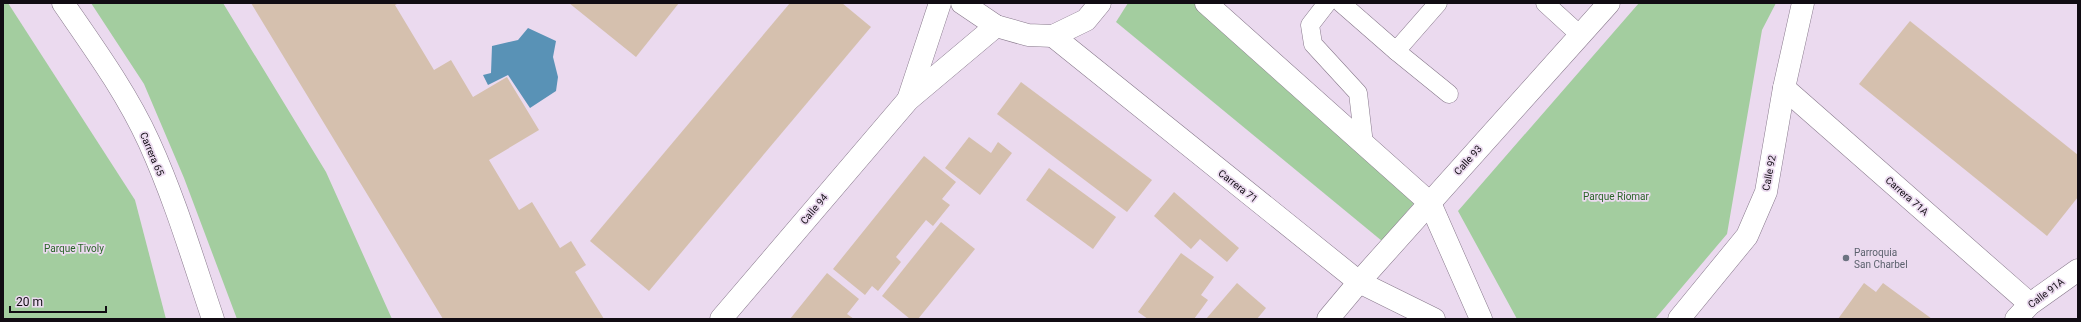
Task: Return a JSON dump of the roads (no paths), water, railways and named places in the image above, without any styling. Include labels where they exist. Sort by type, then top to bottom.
[{"type":"street","name":"Carrera 65","points":[[63,3],[110,70],[149,142],[179,220],[213,319]]},
{"type":"street","name":"Calle 94","points":[[908,100],[940,3]]},
{"type":"street","points":[[962,3],[996,26],[1028,35],[1053,36],[1086,20],[1100,3]]},
{"type":"street","points":[[1206,3],[1430,203],[1481,319]]},
{"type":"street","name":"Calle 93","points":[[1328,319],[1359,282],[1609,3]]},
{"type":"street","name":"Calle 92","points":[[1679,319],[1747,236],[1766,192],[1784,88],[1803,3]]},
{"type":"street","name":"Calle 94","points":[[721,319],[908,100],[996,26]]},
{"type":"street","name":"Carrera 71","points":[[1053,36],[1359,282],[1434,319]]},
{"type":"street","name":"Carrera 71A","points":[[1784,88],[2023,311]]},
{"type":"street","name":"Calle 91A","points":[[2023,311],[2078,270]]},
{"type":"lane","points":[[1326,3],[1310,25],[1313,44],[1358,94],[1364,144]]},
{"type":"lane","points":[[1341,3],[1396,51],[1449,94]]},
{"type":"lane","points":[[1396,51],[1438,3]]},
{"type":"lane","points":[[1545,3],[1580,35]]},
{"type":"water","points":[[528,28],[556,41],[553,57],[558,77],[556,91],[530,108],[508,75],[488,85],[483,75],[491,73],[492,46],[518,40]]},
{"type":"place","name":"Parroquia San Charbel","points":[[1846,258]]},
{"type":"park label","name":"Parque Riomar","points":[[1616,196]]},
{"type":"park label","name":"Parque Tivoly","points":[[74,248]]}]
